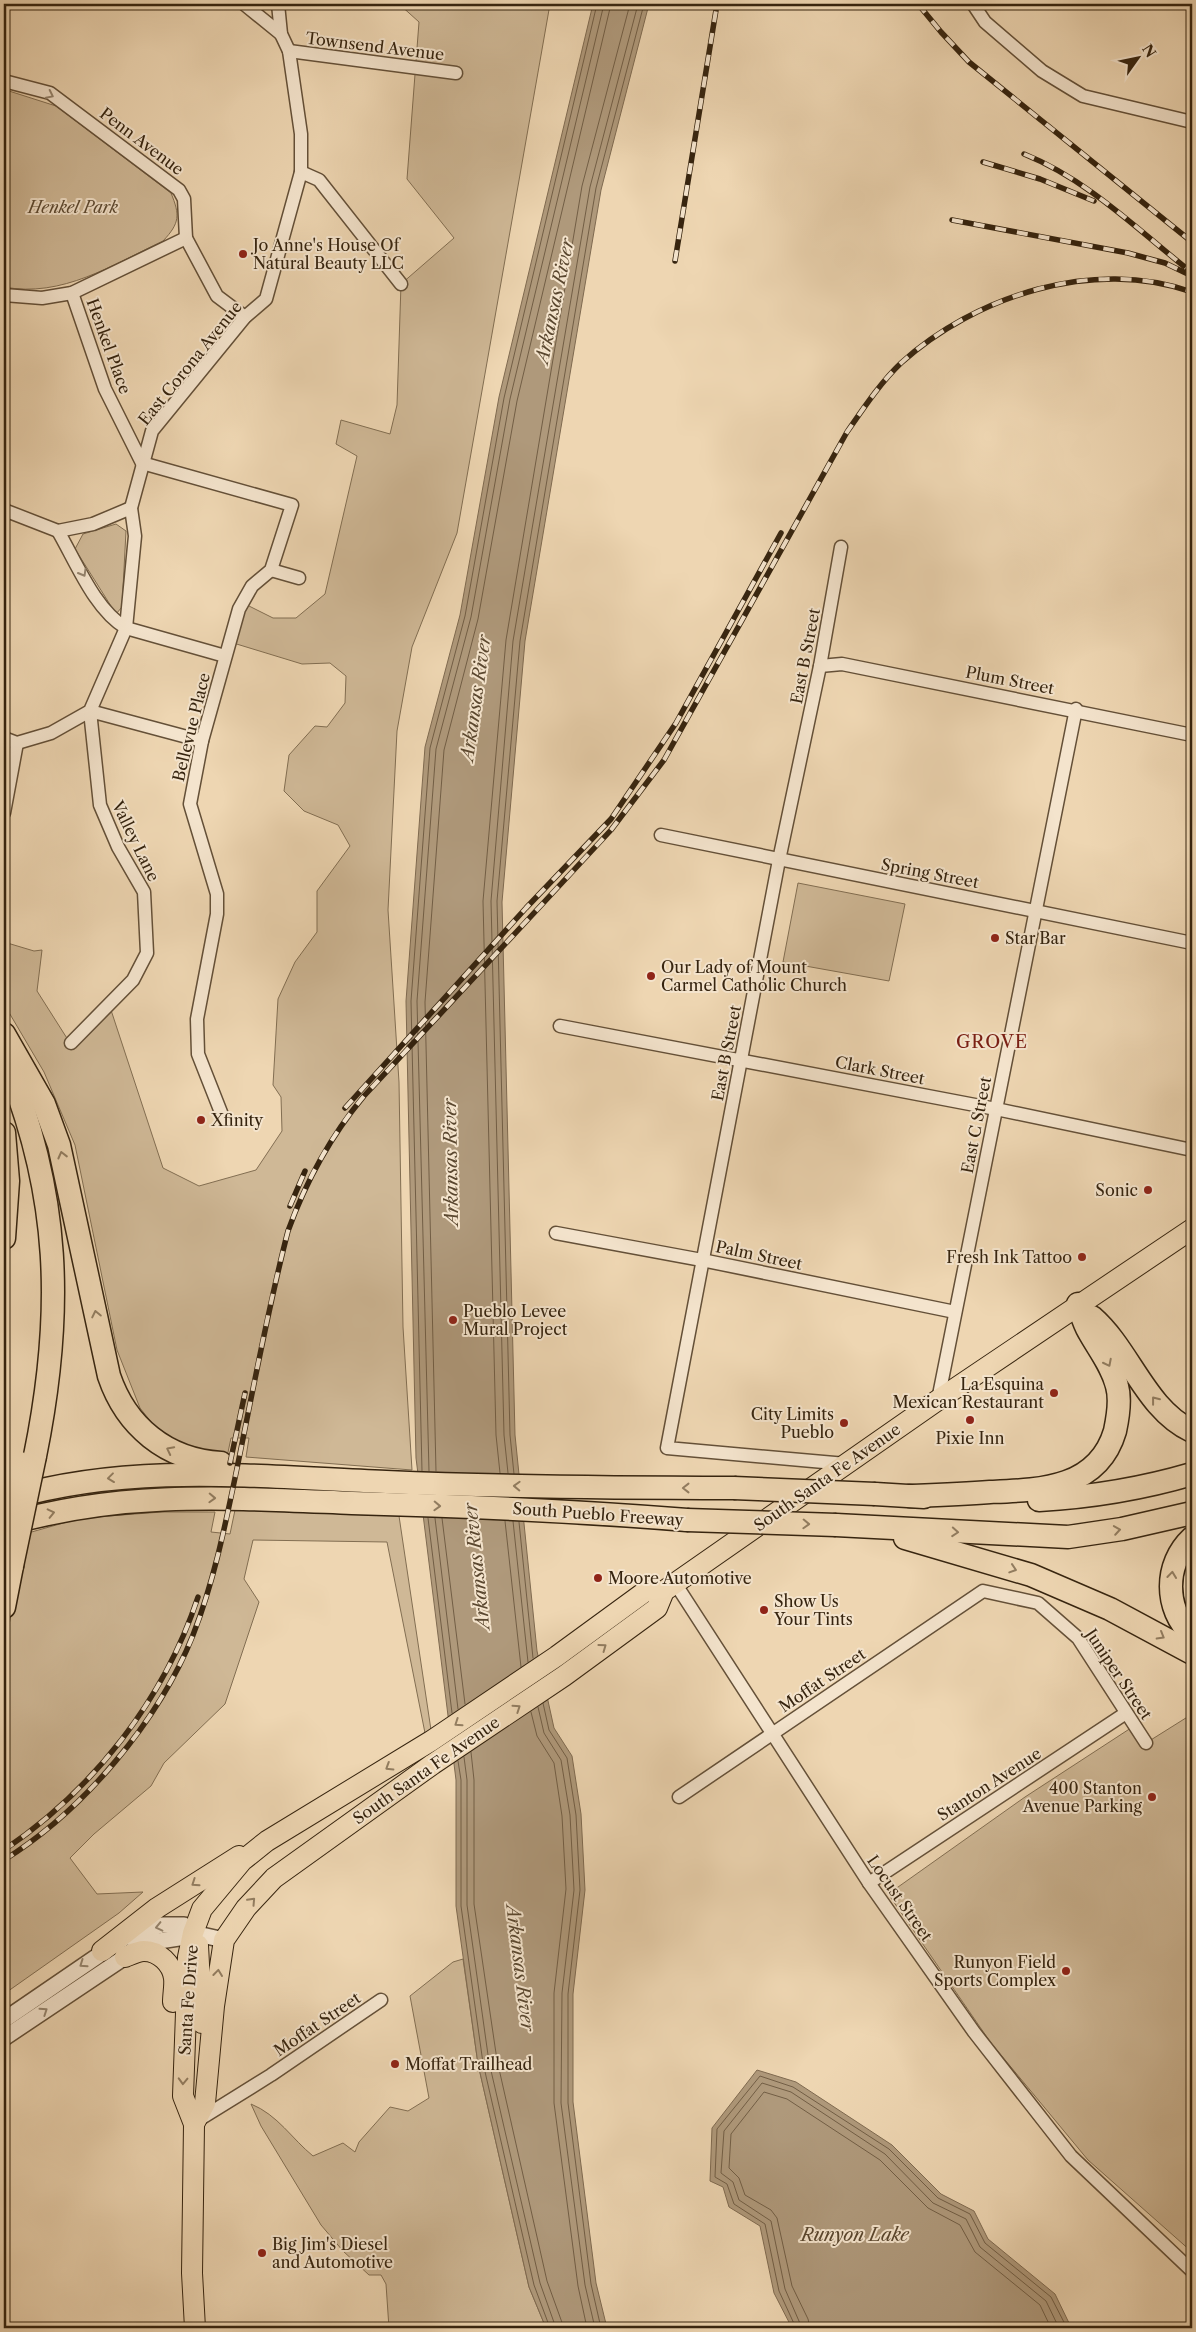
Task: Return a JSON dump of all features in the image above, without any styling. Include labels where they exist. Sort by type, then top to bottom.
[{"type":"highway","points":[[4,1034],[44,1104],[59,1145],[109,1376],[126,1412],[150,1437],[180,1455],[208,1462],[318,1469],[336,1480]]},
{"type":"highway","points":[[4,1057],[21,1102],[39,1163],[50,1225],[54,1306],[52,1355],[26,1459],[4,1527]]},
{"type":"highway","points":[[4,1094],[26,1169],[39,1259],[39,1320],[35,1371],[26,1459],[12,1566],[4,1608]]},
{"type":"highway","points":[[4,1133],[8,1181],[4,1238]]},
{"type":"highway","points":[[1078,1304],[1096,1320],[1117,1345],[1162,1409],[1180,1425],[1192,1432]]},
{"type":"highway","points":[[910,1496],[1036,1491],[1060,1485],[1082,1476],[1101,1458],[1112,1439],[1118,1416],[1118,1387],[1108,1362],[1088,1330],[1078,1304]]},
{"type":"highway","name":"South Pueblo Freeway","points":[[4,1500],[81,1482],[144,1475],[206,1474],[336,1480],[388,1493],[687,1520],[866,1526],[1068,1537],[1122,1529],[1192,1513]]},
{"type":"highway","name":"South Pueblo Freeway","points":[[4,1527],[81,1507],[143,1499],[566,1488],[734,1488],[1020,1501],[1092,1497],[1156,1484],[1192,1474]]},
{"type":"highway","points":[[866,1526],[1031,1575],[1110,1609],[1192,1653]]},
{"type":"highway","points":[[1192,1538],[1176,1557],[1171,1571],[1171,1589],[1173,1604],[1192,1635]]},
{"type":"main road","name":"South Santa Fe Avenue","points":[[224,1940],[246,1908],[274,1878],[433,1764],[564,1676],[657,1608],[668,1588],[1078,1304],[1192,1229]]},
{"type":"main road","name":"South Santa Fe Avenue","points":[[242,1861],[267,1840],[431,1741],[557,1656],[646,1591],[668,1588]]},
{"type":"main road","points":[[102,1951],[164,1904],[213,1871],[267,1840]]},
{"type":"main road","name":"Santa Fe Drive","points":[[194,2328],[192,2273],[194,2124],[183,2096],[188,1957],[193,1933],[202,1909],[242,1861]]},
{"type":"main road","points":[[193,1933],[200,1949],[203,2040],[208,2075]]},
{"type":"main road","name":"Santa Fe Drive","points":[[194,2124],[205,2103],[224,1940]]},
{"type":"main road","points":[[125,1957],[143,1951],[154,1953],[165,1960],[170,1965],[174,1978],[174,2008],[185,2015]]},
{"type":"street","points":[[244,4],[280,34]]},
{"type":"street","name":"East Corona Avenue","points":[[90,711],[126,628],[135,536],[131,508],[152,431],[245,317],[266,298],[301,172],[301,134],[289,51],[280,34],[278,4]]},
{"type":"street","points":[[973,4],[985,22],[1042,71],[1083,96],[1192,122]]},
{"type":"street","name":"Townsend Avenue","points":[[289,51],[456,73]]},
{"type":"street","name":"Penn Avenue","points":[[4,81],[50,93],[179,190],[184,199],[186,238],[217,296],[245,317]]},
{"type":"street","points":[[301,172],[319,180],[401,284]]},
{"type":"street","points":[[4,294],[42,298],[72,293],[186,238]]},
{"type":"street","name":"Henkel Place","points":[[72,293],[106,389],[142,463]]},
{"type":"street","points":[[142,463],[292,505],[271,570],[299,578]]},
{"type":"street","points":[[4,510],[58,531],[93,524],[131,508]]},
{"type":"street","points":[[58,531],[102,607],[112,619],[126,628],[225,656]]},
{"type":"street","name":"East B Street","points":[[841,547],[820,666],[779,860],[667,1448],[846,1464]]},
{"type":"street","name":"Bellevue Place","points":[[224,1120],[198,1054],[198,1019],[217,914],[217,894],[190,804],[202,741],[239,609],[252,586],[271,570]]},
{"type":"street","name":"Plum Street","points":[[820,666],[842,664],[1076,709],[1192,734]]},
{"type":"street","name":"East C Street","points":[[938,1400],[1076,709]]},
{"type":"street","points":[[4,738],[17,743],[51,733],[90,711],[202,741]]},
{"type":"street","name":"Valley Lane","points":[[71,1043],[133,980],[147,953],[144,892],[118,847],[100,805],[90,711]]},
{"type":"street","points":[[4,813],[17,743]]},
{"type":"street","name":"Spring Street","points":[[661,835],[1192,943]]},
{"type":"street","name":"Clark Street","points":[[560,1026],[742,1059],[1192,1150]]},
{"type":"street","name":"Palm Street","points":[[556,1234],[702,1260],[955,1312]]},
{"type":"street","name":"Locust Street","points":[[668,1588],[772,1734],[869,1883],[974,2032],[1071,2156],[1192,2271]]},
{"type":"street","name":"Moffat Street","points":[[679,1797],[983,1591]]},
{"type":"street","name":"Juniper Street","points":[[983,1591],[1038,1603],[1078,1638],[1146,1743]]},
{"type":"street","name":"Stanton Avenue","points":[[869,1883],[1126,1713]]},
{"type":"street","points":[[4,2020],[102,1951],[124,1938],[162,1925],[184,1926],[193,1933],[224,1940]]},
{"type":"street","points":[[4,2038],[125,1957],[140,1944],[159,1939],[185,1937],[193,1933]]},
{"type":"street","name":"Moffat Street","points":[[194,2124],[272,2075],[381,2000]]},
{"type":"green space","points":[[399,4],[550,4],[457,533],[412,647],[397,731],[388,910],[399,1082],[403,1327],[412,1470],[246,1457],[249,1438],[231,1438],[227,1457],[164,1438],[140,1408],[117,1350],[75,1145],[44,1072],[4,1004],[4,942],[34,951],[42,950],[37,991],[70,1043],[109,1004],[163,1168],[199,1186],[256,1170],[282,1131],[281,1097],[273,1085],[278,999],[295,962],[317,932],[317,891],[350,846],[338,825],[304,811],[284,791],[289,755],[315,726],[327,727],[345,703],[346,676],[330,663],[302,664],[230,642],[243,603],[273,618],[296,618],[325,594],[357,456],[336,444],[341,420],[390,434],[397,405],[401,284],[454,238],[407,179],[419,22]]},
{"type":"green space","name":"Henkel Park","points":[[9,91],[56,106],[171,193],[176,207],[177,218],[169,235],[163,241],[106,269],[66,284],[46,288],[4,287],[4,95]]},
{"type":"green space","points":[[116,524],[126,531],[122,607],[116,614],[75,549],[83,534]]},
{"type":"green space","points":[[798,883],[905,904],[889,981],[783,962]]},
{"type":"green space","points":[[235,1510],[399,1516],[431,1730],[425,1733],[387,1542],[253,1540],[244,1579],[259,1602],[225,1704],[164,1763],[151,1786],[94,1834],[70,1858],[97,1894],[143,1892],[119,1913],[4,1994],[4,1649],[28,1533],[81,1518],[162,1512],[215,1512],[211,1532],[230,1534]]},
{"type":"green space","name":"Runyon Field Sports Complex","points":[[1189,1716],[1192,1722],[1192,2252],[1088,2160],[991,2043],[891,1898],[891,1892],[1025,1797],[1134,1726],[1146,1743]]},
{"type":"green space","points":[[463,1959],[478,2064],[529,2287],[546,2328],[389,2328],[386,2284],[381,2275],[369,2275],[343,2251],[321,2225],[261,2126],[251,2104],[269,2114],[313,2156],[343,2143],[355,2152],[359,2142],[390,2107],[408,2111],[429,2098],[410,1996],[453,1962]]},
{"type":"water","name":"Arkansas River","points":[[593,4],[649,4],[601,190],[525,641],[502,902],[515,1435],[537,1651],[554,1728],[572,1756],[581,1814],[585,1890],[573,1994],[573,2102],[596,2283],[607,2328],[546,2328],[529,2287],[478,2064],[456,1906],[456,1780],[416,1458],[406,1001],[425,747],[460,615],[499,397]]},
{"type":"water","name":"Runyon Lake","points":[[757,2070],[796,2082],[892,2145],[941,2194],[974,2211],[988,2239],[1055,2294],[1069,2323],[1075,2328],[792,2328],[774,2293],[760,2226],[729,2207],[723,2187],[710,2181],[712,2128]]},
{"type":"railway","points":[[675,261],[717,4]]},
{"type":"railway","points":[[918,4],[969,62],[1192,242]]},
{"type":"railway","points":[[1024,154],[1047,164],[1089,190],[1186,268]]},
{"type":"railway","points":[[983,162],[1040,179],[1094,201]]},
{"type":"railway","points":[[952,220],[1128,253],[1165,263],[1192,276]]},
{"type":"railway","points":[[4,1860],[33,1840],[62,1816],[90,1790],[115,1761],[139,1731],[160,1700],[193,1635],[217,1557],[231,1498],[266,1323],[288,1231],[320,1160],[340,1127],[364,1096],[611,830],[664,760],[847,432],[872,396],[901,363],[931,339],[964,319],[1000,302],[1038,289],[1076,281],[1116,279],[1154,282],[1192,292]]},
{"type":"railway","points":[[345,1108],[526,908],[611,819],[676,723],[781,533]]},
{"type":"railway","points":[[290,1206],[305,1171]]},
{"type":"railway","points":[[230,1463],[245,1393]]},
{"type":"railway","points":[[4,1850],[67,1800],[96,1771],[122,1740],[166,1672],[184,1635],[198,1597]]},
{"type":"place","name":"Jo Anne's House Of Natural Beauty LLC","points":[[243,254]]},
{"type":"place","name":"Star Bar","points":[[995,938]]},
{"type":"place","name":"Our Lady of Mount Carmel Catholic Church","points":[[651,976]]},
{"type":"place","name":"Xfinity","points":[[201,1120]]},
{"type":"place","name":"Sonic","points":[[1148,1190]]},
{"type":"place","name":"Fresh Ink Tattoo","points":[[1082,1257]]},
{"type":"place","name":"Pueblo Levee Mural Project","points":[[453,1320]]},
{"type":"place","name":"La Esquina Mexican Restaurant","points":[[1054,1393]]},
{"type":"place","name":"Pixie Inn","points":[[970,1420]]},
{"type":"place","name":"City Limits Pueblo","points":[[844,1423]]},
{"type":"place","name":"Moore Automotive","points":[[598,1578]]},
{"type":"place","name":"Show Us Your Tints","points":[[764,1610]]},
{"type":"place","name":"400 Stanton Avenue Parking","points":[[1152,1797]]},
{"type":"place","name":"Runyon Field Sports Complex","points":[[1066,1971]]},
{"type":"place","name":"Moffat Trailhead","points":[[395,2064]]},
{"type":"place","name":"Big Jim's Diesel and Automotive","points":[[262,2253]]},
{"type":"district","name":"GROVE","points":[[992,1042]]}]
